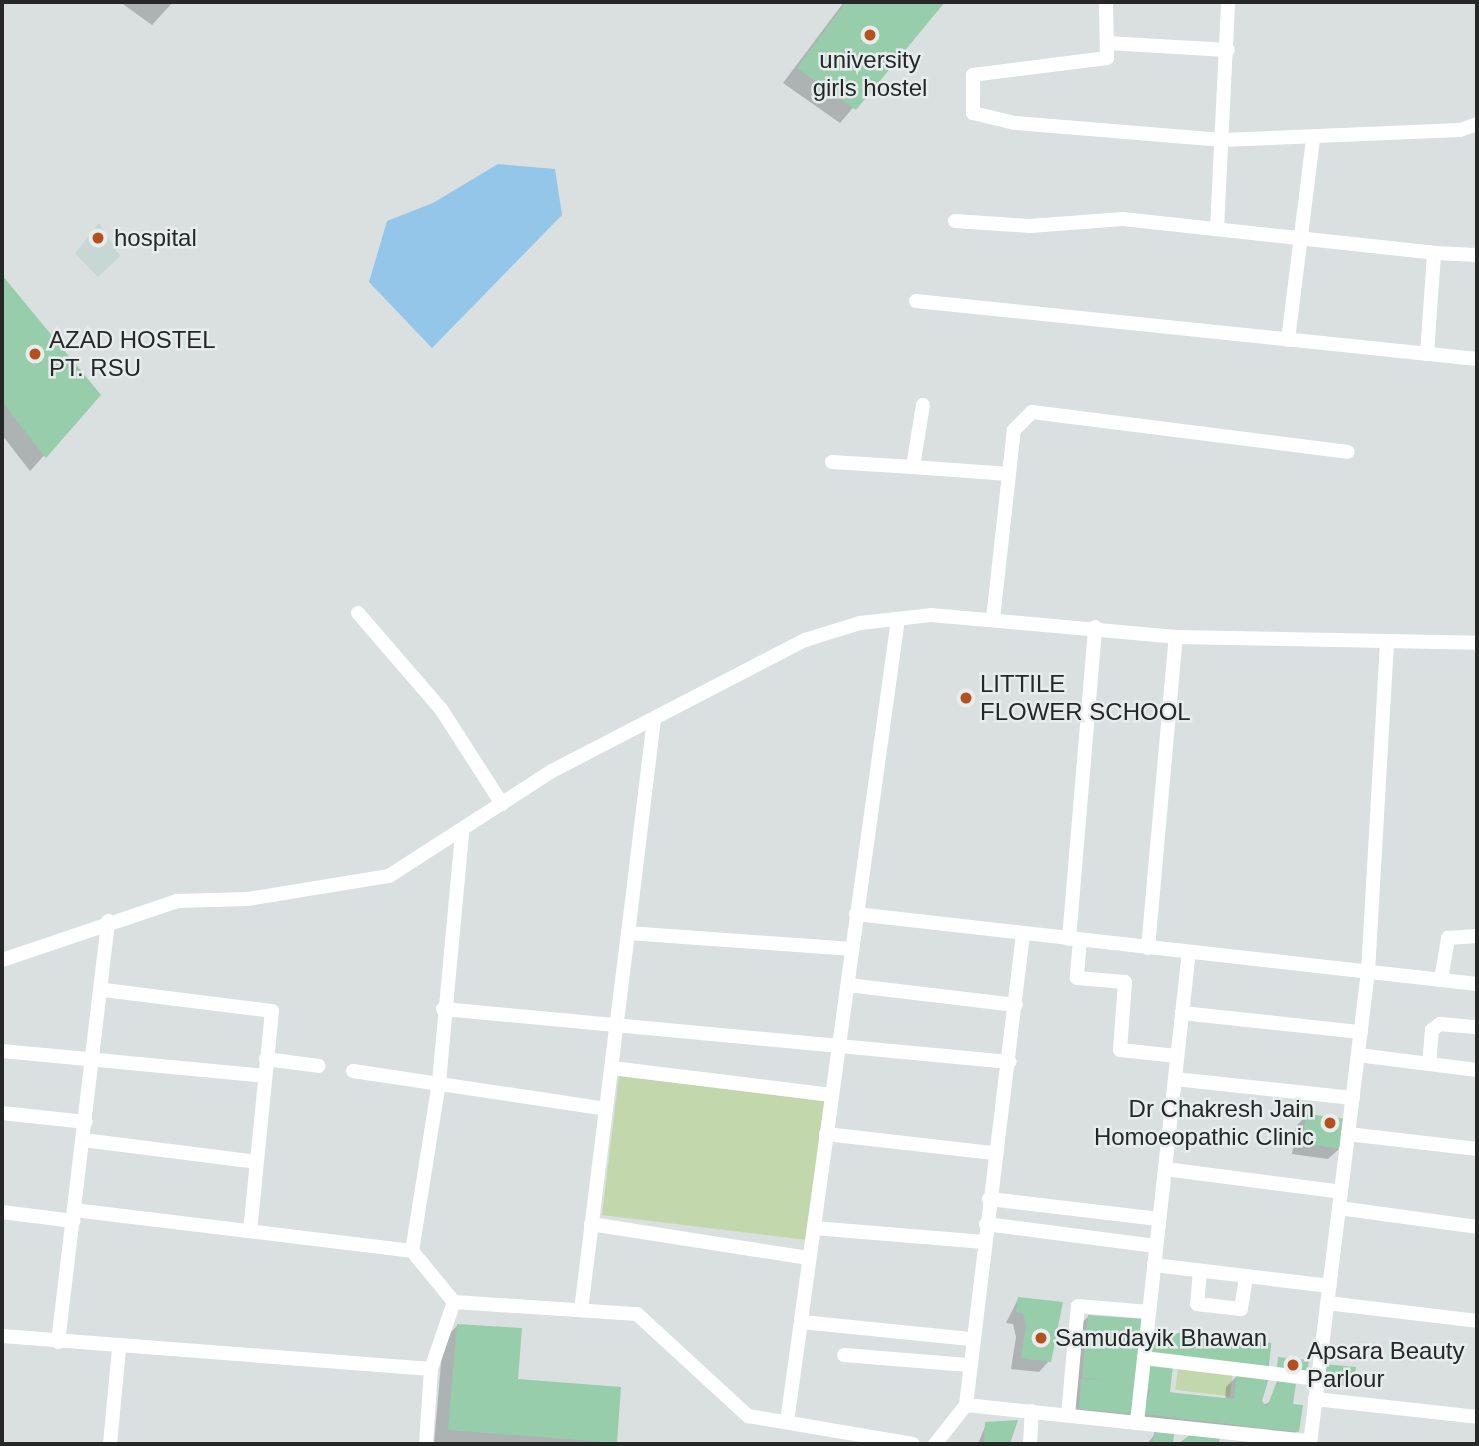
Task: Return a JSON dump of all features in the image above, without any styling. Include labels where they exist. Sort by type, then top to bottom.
[{"type":"street","points":[[1106,2],[1107,58],[973,75],[973,113],[1015,123],[1222,139],[1313,138],[1477,124]]},
{"type":"street","points":[[1217,229],[1228,50],[1228,2]]},
{"type":"street","points":[[1107,43],[1228,50]]},
{"type":"street","points":[[1288,340],[1313,138]]},
{"type":"street","points":[[955,221],[1030,226],[1123,219],[1302,236],[1434,253],[1477,255]]},
{"type":"street","points":[[1427,354],[1434,253]]},
{"type":"street","points":[[916,301],[1477,359]]},
{"type":"street","points":[[913,467],[923,405]]},
{"type":"street","points":[[993,619],[1014,430],[1032,412],[1347,452]]},
{"type":"street","points":[[832,462],[1009,474]]},
{"type":"street","points":[[358,613],[441,709],[502,804]]},
{"type":"street","points":[[787,1422],[898,619]]},
{"type":"street","points":[[2,960],[108,921],[177,901],[356,885],[389,876],[462,833],[502,804],[654,719],[805,640],[898,619],[993,619],[1175,636],[1477,643]]},
{"type":"street","points":[[1095,627],[1075,939],[1077,978],[1125,982],[1120,1049],[1177,1056]]},
{"type":"street","points":[[1148,948],[1175,636]]},
{"type":"street","points":[[966,1405],[1137,1422],[1222,1438],[1310,1443],[1368,972],[1387,643]]},
{"type":"street","points":[[581,1310],[654,719]]},
{"type":"street","points":[[412,1251],[439,1083],[443,1009],[462,833]]},
{"type":"street","points":[[856,914],[1477,984]]},
{"type":"street","points":[[58,1342],[83,1140],[96,1059],[108,921]]},
{"type":"street","points":[[628,933],[852,949]]},
{"type":"street","points":[[935,1444],[966,1405],[970,1339],[984,1242],[992,1153],[1010,1062],[1023,933]]},
{"type":"street","points":[[1441,980],[1448,938],[1477,936]]},
{"type":"street","points":[[1137,1422],[1189,952]]},
{"type":"street","points":[[848,985],[1016,1005]]},
{"type":"street","points":[[104,990],[272,1011],[250,1231]]},
{"type":"street","points":[[443,1009],[616,1027],[840,1043],[1010,1062]]},
{"type":"street","points":[[1182,1013],[1361,1032]]},
{"type":"street","points":[[1429,1064],[1432,1030],[1440,1024],[1477,1027]]},
{"type":"street","points":[[2,1051],[265,1076]]},
{"type":"street","points":[[1358,1055],[1477,1070]]},
{"type":"street","points":[[266,1059],[319,1066]]},
{"type":"street","points":[[611,1068],[831,1095]]},
{"type":"street","points":[[353,1071],[606,1109]]},
{"type":"street","points":[[1175,1079],[1353,1098]]},
{"type":"street","points":[[2,1113],[86,1122]]},
{"type":"street","points":[[826,1134],[992,1153]]},
{"type":"street","points":[[1348,1134],[1477,1149]]},
{"type":"street","points":[[83,1140],[256,1162]]},
{"type":"street","points":[[1165,1169],[1341,1192]]},
{"type":"street","points":[[989,1199],[1159,1219]]},
{"type":"street","points":[[1339,1208],[1477,1227]]},
{"type":"street","points":[[2,1212],[250,1231],[412,1251],[454,1301],[637,1314],[748,1416],[914,1444]]},
{"type":"street","points":[[591,1224],[808,1258]]},
{"type":"street","points":[[986,1224],[1156,1246]]},
{"type":"street","points":[[814,1227],[984,1242]]},
{"type":"street","points":[[1154,1265],[1330,1286]]},
{"type":"street","points":[[1200,1271],[1197,1304],[1241,1310],[1246,1276]]},
{"type":"street","points":[[426,1444],[431,1369],[454,1301]]},
{"type":"street","points":[[1327,1303],[1477,1321]]},
{"type":"street","points":[[1068,1415],[1078,1306],[1149,1312]]},
{"type":"street","points":[[802,1322],[970,1339]]},
{"type":"street","points":[[2,1336],[119,1349],[431,1369]]},
{"type":"street","points":[[110,1444],[119,1349]]},
{"type":"street","points":[[844,1355],[968,1365]]},
{"type":"street","points":[[1144,1357],[1318,1379]]},
{"type":"street","points":[[1315,1399],[1477,1417]]},
{"type":"street","points":[[1030,1444],[1032,1411]]},
{"type":"shaded area","name":"hospital","points":[[99,223],[120,256],[98,277],[75,253]]},
{"type":"green space","points":[[619,1076],[825,1101],[808,1240],[602,1215]]},
{"type":"green space","points":[[1178,1368],[1233,1375],[1230,1397],[1175,1390]]},
{"type":"water","points":[[498,164],[555,169],[562,215],[432,348],[369,282],[387,221],[433,203]]},
{"type":"building","name":"university girls hostel","points":[[846,2],[945,2],[856,110],[797,68]]},
{"type":"building","name":"AZAD HOSTEL PT. RSU","points":[[2,275],[101,395],[46,458],[2,402]]},
{"type":"building","points":[[1306,1114],[1345,1119],[1341,1149],[1302,1144]]},
{"type":"building","name":"Samudayik Bhawan","points":[[1018,1297],[1063,1302],[1051,1362],[1021,1358],[1026,1325],[1023,1313],[1016,1312]]},
{"type":"building","points":[[1088,1315],[1144,1319],[1134,1414],[1079,1409],[1081,1379],[1106,1380],[1082,1378]]},
{"type":"building","points":[[457,1324],[522,1328],[518,1379],[621,1387],[617,1443],[448,1430]]},
{"type":"building","points":[[1151,1330],[1271,1343],[1269,1367],[1148,1354]]},
{"type":"building","name":"Apsara Beauty Parlour","points":[[1278,1357],[1309,1360],[1307,1373],[1277,1370]]},
{"type":"building","points":[[1146,1363],[1173,1366],[1170,1392],[1177,1393],[1234,1399],[1237,1374],[1269,1378],[1262,1401],[1267,1407],[1277,1381],[1296,1384],[1293,1404],[1303,1405],[1299,1432],[1143,1414],[1150,1389],[1143,1389]]},
{"type":"building","points":[[1323,1364],[1356,1367],[1355,1379],[1322,1376]]},
{"type":"building","points":[[1018,1420],[1010,1444],[984,1442],[985,1422]]},
{"type":"building","points":[[1154,1432],[1174,1434],[1173,1444],[1153,1444]]},
{"type":"building","points":[[1191,1434],[1220,1438],[1219,1444],[1178,1444]]},
{"type":"place","name":"university girls hostel","points":[[870,35]]},
{"type":"place","name":"hospital","points":[[98,238]]},
{"type":"place","name":"AZAD HOSTEL PT. RSU","points":[[35,354]]},
{"type":"place","name":"LITTILE FLOWER SCHOOL","points":[[966,698]]},
{"type":"place","name":"Dr Chakresh Jain Homoeopathic Clinic","points":[[1330,1123]]},
{"type":"place","name":"Samudayik Bhawan","points":[[1041,1338]]},
{"type":"place","name":"Apsara Beauty Parlour","points":[[1293,1365]]}]
